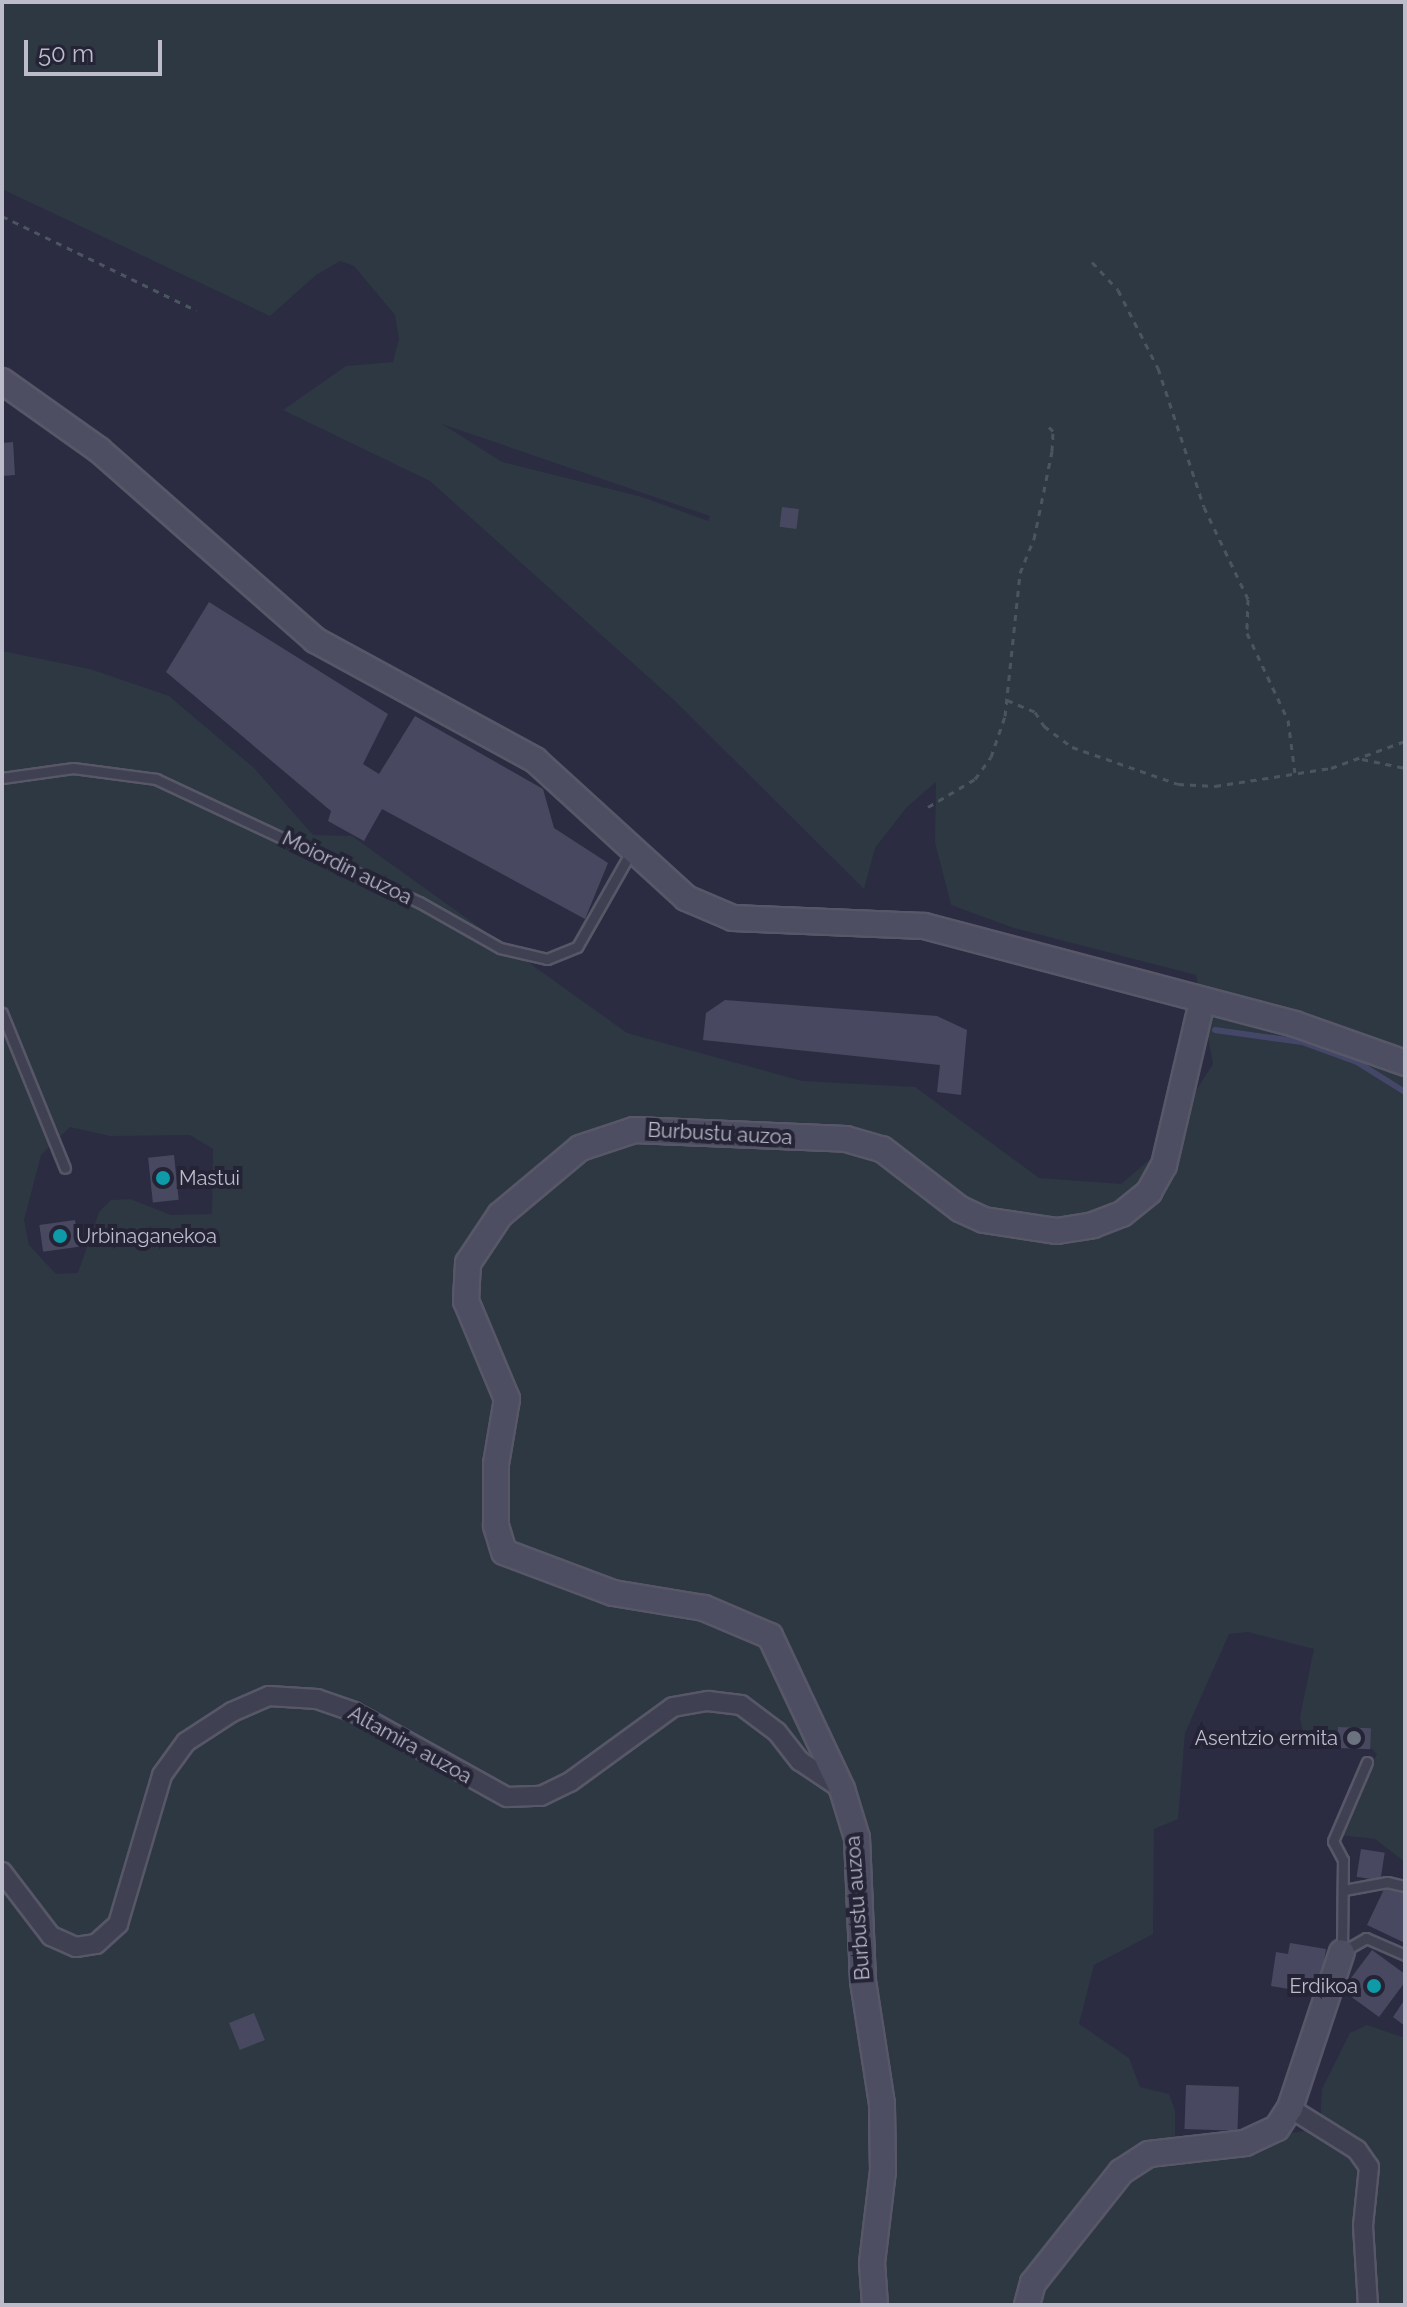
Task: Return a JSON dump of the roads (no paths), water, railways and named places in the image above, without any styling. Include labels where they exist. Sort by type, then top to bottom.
[{"type":"street","points":[[2,381],[99,450],[315,640],[535,760],[686,898],[733,918],[918,925],[1295,1024],[1405,1063]]},
{"type":"street","name":"Burbustu auzoa","points":[[875,2305],[872,2263],[883,2171],[882,2104],[863,1981],[857,1838],[842,1789],[770,1636],[704,1608],[613,1593],[504,1552],[496,1525],[496,1464],[507,1399],[466,1301],[468,1263],[500,1215],[580,1148],[634,1130],[846,1139],[882,1149],[960,1209],[984,1220],[1057,1231],[1093,1225],[1122,1214],[1149,1192],[1164,1165],[1202,1002]]},
{"type":"street","name":"Altamira auzoa","points":[[2,1872],[51,1936],[76,1947],[96,1944],[118,1924],[162,1775],[186,1742],[232,1712],[269,1696],[317,1699],[354,1712],[507,1797],[541,1796],[570,1782],[673,1707],[708,1701],[741,1705],[777,1732],[800,1761],[842,1789]]},
{"type":"street","points":[[1027,2305],[1033,2283],[1121,2172],[1149,2154],[1245,2143],[1277,2128],[1290,2108],[1342,1952]]},
{"type":"street","points":[[1290,2108],[1357,2150],[1369,2167],[1363,2226],[1368,2305]]},
{"type":"lane","name":"Moiordin auzoa","points":[[2,778],[73,768],[156,779],[419,902],[500,948],[547,959],[577,947],[633,849]]},
{"type":"lane","points":[[2,1013],[65,1168]]},
{"type":"lane","points":[[1342,1952],[1343,1860],[1333,1841],[1367,1762]]},
{"type":"lane","points":[[1344,1890],[1387,1882],[1405,1886]]},
{"type":"lane","points":[[1342,1952],[1366,1938],[1405,1955]]},
{"type":"waterway","points":[[1215,1030],[1302,1042],[1357,1062],[1405,1092]]},
{"type":"place","name":"Mastui","points":[[163,1178]]},
{"type":"place","name":"Urbinaganekoa","points":[[60,1236]]},
{"type":"place","name":"Asentzio ermita","points":[[1354,1738]]},
{"type":"place","name":"Erdikoa","points":[[1374,1986]]}]
